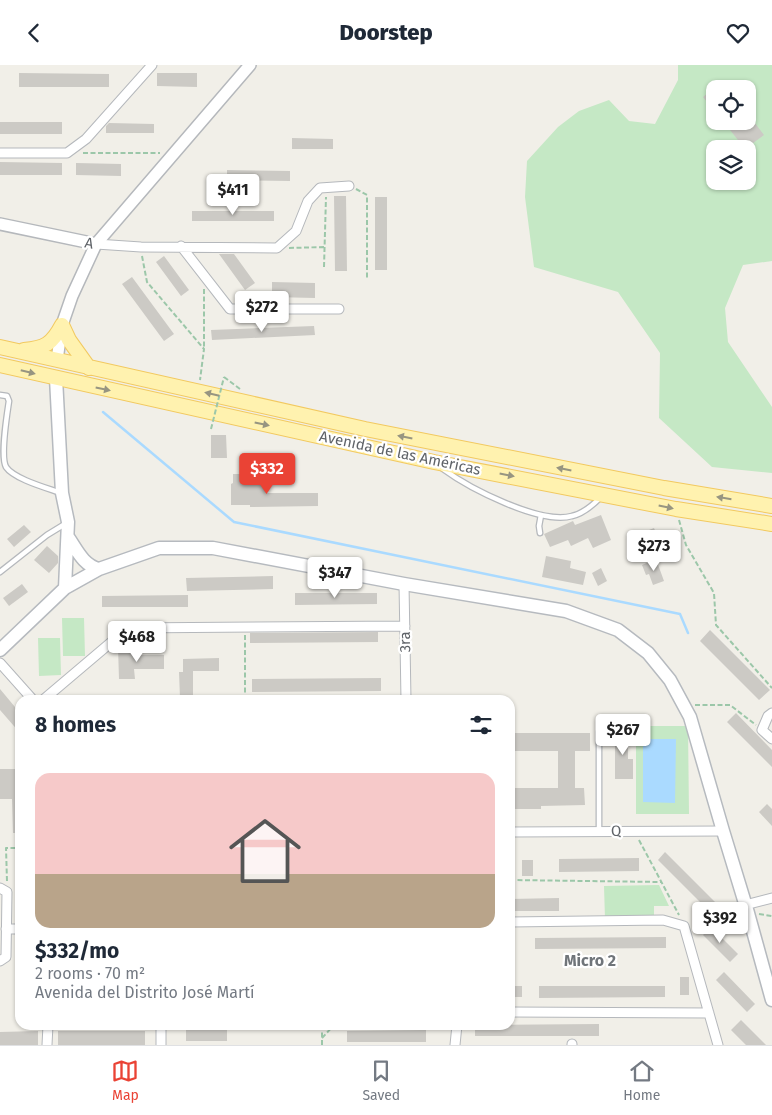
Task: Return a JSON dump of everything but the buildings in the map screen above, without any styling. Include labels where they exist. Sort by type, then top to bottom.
[{"type":"main road","points":[[17,351],[42,348],[57,335],[62,325]]},
{"type":"main road","points":[[62,325],[69,340],[89,368]]},
{"type":"main road","name":"Avenida de las Américas","points":[[0,347],[374,431],[664,489],[772,506]]},
{"type":"main road","points":[[57,360],[56,378],[62,493],[68,522],[65,588]]},
{"type":"main road","name":"Avenida de las Américas","points":[[0,365],[434,462],[676,509],[772,524]]},
{"type":"main road","points":[[68,537],[90,566],[99,569]]},
{"type":"main road","points":[[0,650],[65,588],[99,569],[159,549],[213,548],[404,584],[566,611],[618,630],[648,653],[670,681],[690,717],[772,1000]]},
{"type":"street","points":[[0,153],[67,153],[86,139],[152,65]]},
{"type":"street","points":[[57,360],[62,325],[72,296],[96,245],[250,65]]},
{"type":"street","points":[[277,248],[296,231],[308,201],[320,188],[349,186]]},
{"type":"street","name":"A","points":[[0,224],[96,245],[277,248]]},
{"type":"street","points":[[180,246],[230,309],[339,309]]},
{"type":"street","name":"3ra","points":[[404,584],[406,695]]},
{"type":"street","points":[[49,695],[128,628],[405,626]]},
{"type":"street","points":[[0,663],[28,695]]},
{"type":"street","points":[[772,713],[768,716],[762,729],[772,739]]},
{"type":"street","name":"Q","points":[[515,832],[722,831]]},
{"type":"street","points":[[0,961],[6,957],[4,890]]},
{"type":"street","points":[[745,905],[772,898]]},
{"type":"street","points":[[515,922],[663,919],[684,926],[718,1045]]},
{"type":"street","points":[[6,929],[15,929]]},
{"type":"street","points":[[515,1012],[709,1013]]},
{"type":"street","points":[[47,1045],[48,1030]]},
{"type":"street","points":[[161,1030],[161,1045]]},
{"type":"street","points":[[455,1045],[456,1030]]},
{"type":"lane","points":[[0,395],[7,396],[9,401],[2,457],[6,467],[15,475],[62,493]]},
{"type":"lane","points":[[434,462],[474,489],[500,501],[541,515],[555,517],[572,516],[605,494]]},
{"type":"lane","points":[[540,533],[541,515]]},
{"type":"lane","points":[[0,572],[47,535],[68,522]]},
{"type":"lane","points":[[599,732],[599,831]]},
{"type":"path","points":[[67,153],[175,153]]},
{"type":"path","points":[[349,186],[367,195],[367,278]]},
{"type":"path","points":[[324,267],[326,187]]},
{"type":"path","points":[[141,247],[147,282],[204,349]]},
{"type":"path","points":[[277,248],[325,247]]},
{"type":"path","points":[[199,391],[204,349],[204,276]]},
{"type":"path","points":[[211,429],[224,377],[240,389]]},
{"type":"path","points":[[676,509],[686,545],[714,593],[716,625],[772,688]]},
{"type":"path","points":[[245,627],[245,695]]},
{"type":"path","points":[[685,705],[730,705],[762,729]]},
{"type":"path","points":[[635,831],[684,926]]},
{"type":"path","points":[[4,890],[6,848],[15,848]]},
{"type":"path","points":[[515,881],[661,882]]},
{"type":"path","points":[[322,1030],[322,1045]]},
{"type":"path","points":[[322,1038],[329,1030]]},
{"type":"green space","points":[[678,65],[772,65],[772,261],[743,265],[725,308],[728,342],[772,407],[772,473],[712,467],[659,418],[660,353],[618,292],[534,267],[525,197],[527,161],[558,127],[579,111],[609,100],[629,121],[655,124],[678,80]]},
{"type":"green space","points":[[62,618],[84,618],[85,656],[63,656]]},
{"type":"green space","points":[[38,638],[60,638],[61,675],[39,676]]},
{"type":"green space","points":[[636,726],[688,726],[689,814],[636,814]]},
{"type":"green space","points":[[659,885],[669,906],[654,906],[654,919],[605,919],[604,886]]},
{"type":"water","points":[[643,739],[676,739],[675,803],[643,802]]},
{"type":"waterway","points":[[103,412],[234,522],[680,614],[688,633]]},
{"type":"district","name":"Micro 2","points":[[590,960]]}]
